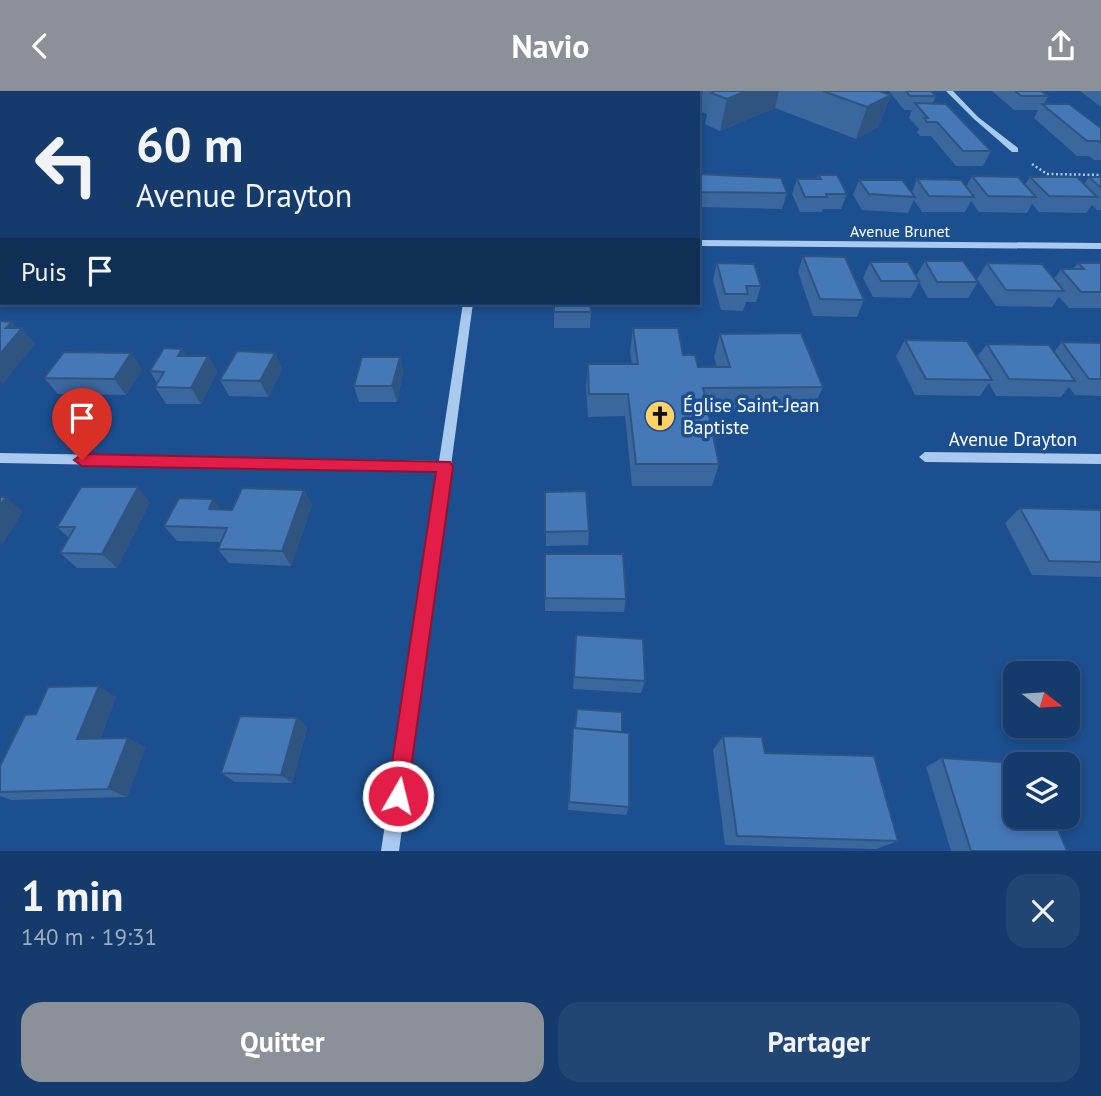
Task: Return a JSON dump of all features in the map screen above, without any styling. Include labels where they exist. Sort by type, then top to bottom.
[{"type":"street","points":[[949,91],[1015,150]]},
{"type":"street","name":"Avenue Brunet","points":[[700,243],[1101,246]]},
{"type":"street","points":[[390,851],[468,305]]},
{"type":"street","name":"Avenue Drayton","points":[[925,457],[1101,459]]},
{"type":"street","points":[[0,458],[445,467]]},
{"type":"path","points":[[1032,164],[1047,174],[1101,175]]},
{"type":"building","points":[[746,91],[727,99],[711,93]]},
{"type":"building","points":[[823,91],[879,91],[891,95],[867,107]]},
{"type":"building","points":[[906,91],[931,91],[936,96],[910,96]]},
{"type":"building","points":[[1015,91],[1041,91],[1048,96],[1021,96]]},
{"type":"building","points":[[915,103],[946,104],[991,151],[963,151],[937,122],[927,122],[924,118],[928,118]]},
{"type":"building","points":[[1042,104],[1069,104],[1101,128],[1101,143],[1087,141]]},
{"type":"building","points":[[700,174],[781,178],[787,193],[700,192]]},
{"type":"building","points":[[818,175],[837,175],[847,194],[805,197],[797,179],[821,179]]},
{"type":"building","points":[[972,176],[1018,177],[1036,197],[988,196]]},
{"type":"building","points":[[1030,177],[1077,177],[1097,197],[1049,196]]},
{"type":"building","points":[[1089,177],[1101,177],[1101,188]]},
{"type":"building","points":[[917,179],[961,180],[974,197],[929,196]]},
{"type":"building","points":[[859,180],[902,180],[915,197],[869,194]]},
{"type":"building","points":[[803,256],[845,257],[864,300],[820,299]]},
{"type":"building","points":[[925,261],[963,261],[978,282],[937,282]]},
{"type":"building","points":[[870,262],[908,262],[919,281],[881,281]]},
{"type":"building","points":[[717,263],[754,264],[761,286],[746,286],[748,294],[725,294]]},
{"type":"building","points":[[987,263],[1042,264],[1064,291],[1006,290]]},
{"type":"building","points":[[1078,263],[1101,263],[1101,292],[1081,292],[1061,269],[1084,269]]},
{"type":"building","points":[[554,305],[590,305],[591,312],[554,312]]},
{"type":"building","points":[[0,321],[12,322],[6,328],[22,328],[0,354]]},
{"type":"building","points":[[633,328],[678,328],[683,355],[695,355],[698,367],[730,367],[720,334],[801,333],[823,387],[703,388],[719,464],[636,464],[628,394],[589,394],[588,364],[638,364]]},
{"type":"building","points":[[905,340],[967,341],[992,380],[926,379]]},
{"type":"building","points":[[1062,342],[1101,343],[1101,379],[1089,379]]},
{"type":"building","points":[[987,344],[1049,345],[1075,381],[1009,379]]},
{"type":"building","points":[[164,348],[182,349],[178,356],[208,356],[191,388],[155,387],[164,372],[150,371]]},
{"type":"building","points":[[237,351],[275,353],[260,381],[220,380]]},
{"type":"building","points":[[64,352],[131,353],[114,379],[44,378]]},
{"type":"building","points":[[362,357],[400,357],[392,386],[354,386]]},
{"type":"building","points":[[81,487],[138,487],[102,554],[60,553],[75,527],[57,527]]},
{"type":"building","points":[[242,488],[304,490],[282,551],[218,549],[227,528],[164,526],[179,498],[213,499],[209,509],[232,510]]},
{"type":"building","points":[[586,491],[589,531],[545,532],[545,492]]},
{"type":"building","points":[[1020,508],[1101,510],[1101,562],[1049,561]]},
{"type":"building","points":[[545,554],[623,554],[626,599],[545,598]]},
{"type":"building","points":[[576,635],[643,639],[645,681],[574,677]]},
{"type":"building","points":[[99,686],[77,739],[128,738],[108,789],[0,792],[0,766],[25,715],[36,714],[48,687]]},
{"type":"building","points":[[577,709],[622,712],[622,732],[575,728]]},
{"type":"building","points":[[240,716],[297,718],[281,775],[221,773]]},
{"type":"building","points":[[573,728],[629,733],[629,807],[569,802]]},
{"type":"building","points":[[723,736],[762,737],[765,753],[874,756],[898,841],[737,836]]},
{"type":"building","points":[[942,758],[1003,762],[1003,829],[1058,829],[1067,851],[971,851]]},
{"type":"place","name":"Église Saint-Jean Baptiste","points":[[660,416]]},
{"type":"route","points":[[82,460],[445,467],[398,796]]}]
